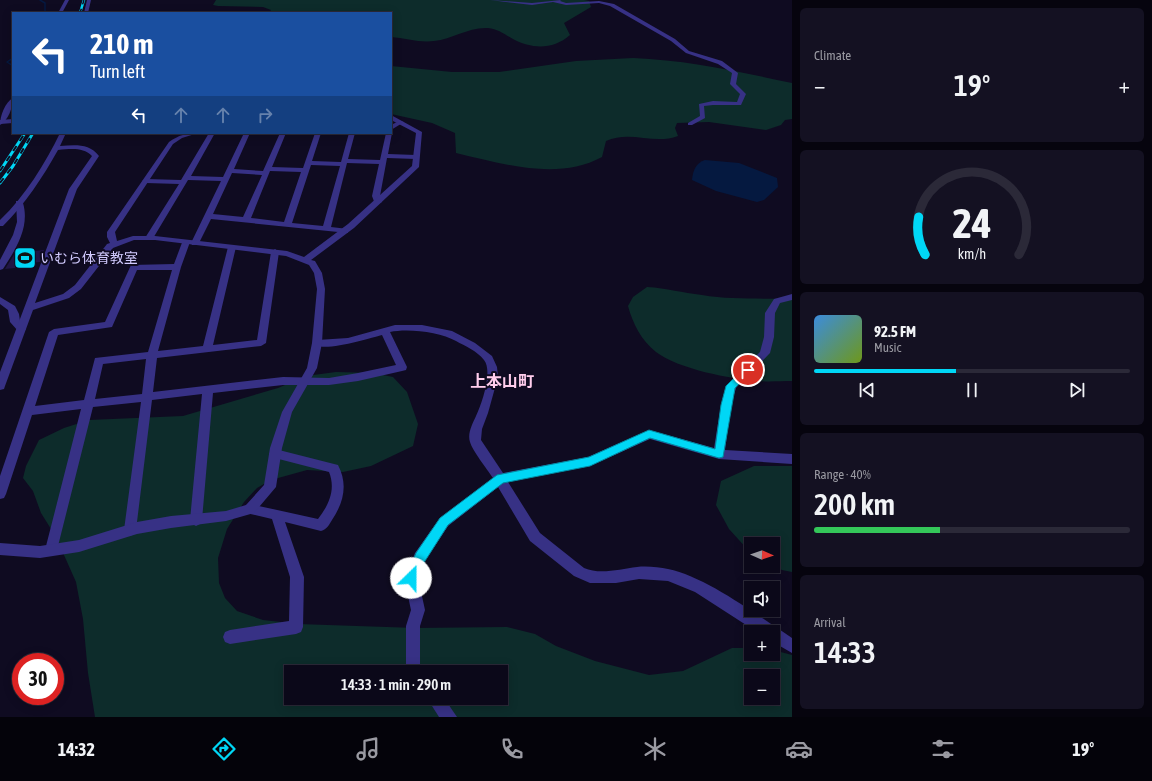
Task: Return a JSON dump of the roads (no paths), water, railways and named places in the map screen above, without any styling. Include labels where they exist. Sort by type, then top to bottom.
[{"type":"street","points":[[61,12],[67,0]]},
{"type":"street","points":[[86,12],[89,0]]},
{"type":"street","points":[[87,5],[95,0]]},
{"type":"street","points":[[492,0],[532,4],[557,1],[566,4],[600,2],[612,5],[673,40],[678,46],[690,53],[717,60],[729,66],[735,73],[733,84],[742,94],[741,102],[739,104],[713,103],[701,105],[703,117],[690,124]]},
{"type":"street","points":[[12,102],[1,121],[12,121]]},
{"type":"street","points":[[305,260],[345,231],[415,167],[419,132],[392,118]]},
{"type":"street","points":[[392,127],[401,122]]},
{"type":"street","points":[[0,224],[19,204],[57,148],[63,134]]},
{"type":"street","points":[[115,244],[111,237],[112,232],[171,143],[192,134]]},
{"type":"street","points":[[149,238],[211,134]]},
{"type":"street","points":[[130,530],[152,355],[177,267],[190,242],[208,216],[247,134]]},
{"type":"street","points":[[246,220],[283,134]]},
{"type":"street","points":[[287,225],[318,134]]},
{"type":"street","points":[[326,229],[352,134]]},
{"type":"street","points":[[378,202],[376,196],[389,134]]},
{"type":"street","points":[[0,386],[73,189],[96,156],[89,149],[76,147],[57,148]]},
{"type":"street","points":[[229,171],[267,171],[416,157]]},
{"type":"street","points":[[146,181],[226,179]]},
{"type":"street","points":[[0,267],[8,254],[19,229],[22,216],[19,204]]},
{"type":"street","points":[[208,216],[345,231]]},
{"type":"street","points":[[0,549],[40,552],[79,546],[130,530],[171,522],[226,516],[250,508],[270,487],[275,454],[287,412],[312,368],[318,343],[321,289],[318,273],[312,263],[287,254],[190,242],[133,238],[110,246],[103,253],[78,287],[66,296],[28,308]]},
{"type":"street","points":[[207,349],[232,247]]},
{"type":"street","points":[[51,550],[99,361],[261,343],[275,252]]},
{"type":"street","points":[[0,494],[54,332],[109,325],[134,267],[177,267]]},
{"type":"street","points":[[719,454],[726,405],[731,386],[765,353],[769,337],[770,313],[777,301],[792,297]]},
{"type":"street","points":[[0,300],[11,306],[15,312],[15,322],[21,329]]},
{"type":"street","points":[[318,343],[348,341],[395,328],[422,328],[452,334],[472,345],[488,358],[492,367],[493,378],[483,413],[476,429],[476,441],[535,537],[579,572],[590,577],[616,577],[639,573],[668,575],[700,587],[759,625]]},
{"type":"street","points":[[28,411],[283,381],[303,384],[357,379],[402,366],[385,330]]},
{"type":"street","points":[[196,520],[208,390]]},
{"type":"street","points":[[413,665],[413,626],[418,610],[411,578],[420,557],[444,522],[500,479],[590,461],[649,434],[719,454],[792,459]]},
{"type":"street","points":[[250,508],[321,525],[333,511],[337,496],[339,478],[334,468],[275,454]]},
{"type":"street","points":[[230,637],[296,627],[297,577],[276,514]]},
{"type":"street","points":[[780,638],[792,646]]},
{"type":"street","points":[[440,705],[449,717]]},
{"type":"water","points":[[705,160],[739,163],[777,178],[778,187],[764,200],[757,202],[716,191],[692,180],[696,167],[699,163]]},
{"type":"waterway","points":[[40,0],[45,3],[46,12]]},
{"type":"waterway","points":[[12,59],[7,62],[12,65]]},
{"type":"railway","points":[[80,12],[84,0]]},
{"type":"railway","points":[[0,171],[24,134]]},
{"type":"railway","points":[[0,183],[13,166],[32,134]]},
{"type":"place","name":"いむら体育教室","points":[[25,258]]},
{"type":"district","name":"上本山町","points":[[502,381]]}]
